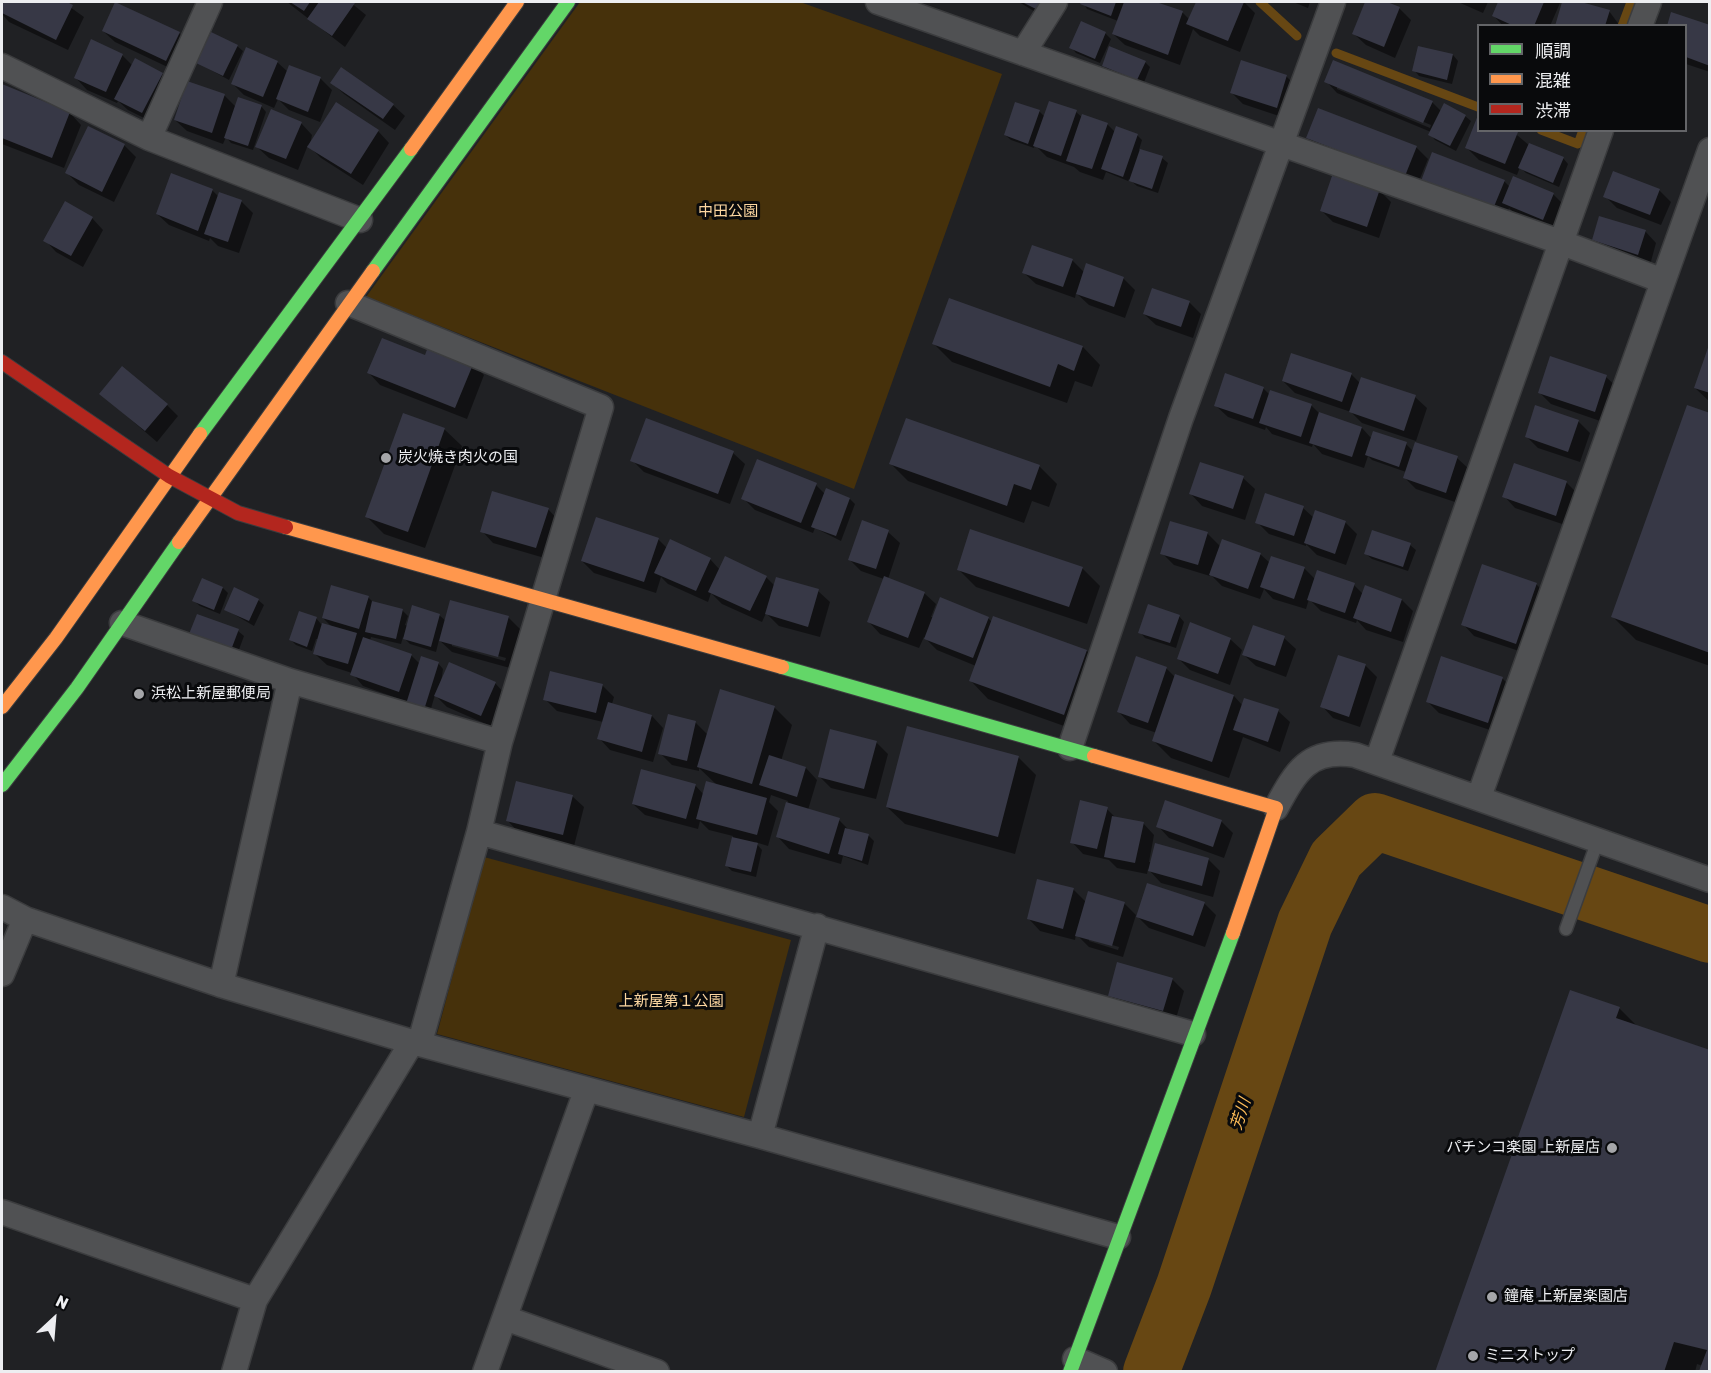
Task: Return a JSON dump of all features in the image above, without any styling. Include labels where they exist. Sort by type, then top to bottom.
[{"type":"street","points":[[148,138],[210,2]]},
{"type":"street","points":[[2,707],[56,638],[169,476],[360,220],[517,2]]},
{"type":"street","points":[[2,785],[77,688],[348,303],[568,2]]},
{"type":"street","points":[[878,2],[1560,242],[1663,281]]},
{"type":"street","points":[[1023,53],[1054,2]]},
{"type":"street","points":[[1070,748],[1181,418],[1334,2]]},
{"type":"street","points":[[1641,24],[1649,2]]},
{"type":"street","points":[[2,66],[148,138],[360,220]]},
{"type":"street","points":[[1377,761],[1600,132]]},
{"type":"street","points":[[1479,797],[1710,150]]},
{"type":"street","points":[[234,1371],[255,1300],[416,1042],[479,832],[500,742],[541,600],[602,407],[348,303]]},
{"type":"street","points":[[2,362],[169,476],[238,513],[1276,808]]},
{"type":"street","points":[[123,623],[290,681],[500,742]]},
{"type":"street","points":[[221,985],[290,681]]},
{"type":"street","points":[[1086,1367],[1118,1237],[1193,1034],[1226,952],[1276,808],[1299,770],[1320,756],[1342,753],[1377,761],[1479,797],[1595,849],[1710,880]]},
{"type":"street","points":[[479,832],[1193,1034]]},
{"type":"street","points":[[2,907],[25,919],[221,985],[586,1091],[760,1136],[1118,1237]]},
{"type":"street","points":[[2,974],[25,919]]},
{"type":"street","points":[[760,1136],[817,926]]},
{"type":"street","points":[[485,1371],[586,1091]]},
{"type":"street","points":[[2,1212],[255,1300]]},
{"type":"street","points":[[504,1318],[657,1371]]},
{"type":"lane","points":[[1566,928],[1595,849]]},
{"type":"green space","name":"中田公園","points":[[580,2],[800,2],[1002,74],[854,489],[366,297]]},
{"type":"green space","name":"上新屋第１公園","points":[[484,857],[791,940],[744,1117],[437,1034]]},
{"type":"building","points":[[2,2],[67,2],[73,5],[56,40],[2,13]]},
{"type":"building","points":[[115,2],[180,32],[166,61],[102,31]]},
{"type":"building","points":[[290,2],[310,2],[304,11]]},
{"type":"building","points":[[319,2],[355,3],[332,36],[307,19]]},
{"type":"building","points":[[1022,2],[1043,2],[1038,10]]},
{"type":"building","points":[[1081,2],[1116,2],[1111,16],[1080,4]]},
{"type":"building","points":[[1124,2],[1156,2],[1183,11],[1168,55],[1112,34]]},
{"type":"building","points":[[1196,2],[1244,2],[1228,41],[1186,24]]},
{"type":"building","points":[[1365,2],[1387,2],[1400,7],[1384,47],[1352,34]]},
{"type":"building","points":[[1498,2],[1544,2],[1535,24],[1510,24],[1492,16]]},
{"type":"building","points":[[1562,2],[1581,2],[1610,10],[1606,24],[1556,24]]},
{"type":"building","points":[[1671,12],[1710,25],[1710,66],[1687,57],[1687,24],[1668,24]]},
{"type":"building","points":[[1081,21],[1106,32],[1095,59],[1069,48]]},
{"type":"building","points":[[211,32],[238,45],[223,76],[196,63]]},
{"type":"building","points":[[91,39],[123,54],[106,92],[74,78]]},
{"type":"building","points":[[1109,46],[1146,61],[1137,80],[1102,66]]},
{"type":"building","points":[[1418,46],[1453,54],[1447,80],[1412,71]]},
{"type":"building","points":[[246,47],[278,61],[263,97],[231,84]]},
{"type":"building","points":[[135,58],[163,73],[142,113],[114,99]]},
{"type":"building","points":[[1241,60],[1287,75],[1277,108],[1230,93]]},
{"type":"building","points":[[1333,60],[1433,101],[1423,123],[1324,82]]},
{"type":"building","points":[[289,65],[321,77],[308,112],[276,99]]},
{"type":"building","points":[[341,67],[394,104],[383,119],[330,83]]},
{"type":"building","points":[[187,81],[225,94],[212,133],[174,120]]},
{"type":"building","points":[[2,84],[70,112],[52,158],[2,138]]},
{"type":"building","points":[[238,97],[262,105],[248,146],[224,138]]},
{"type":"building","points":[[1049,101],[1077,110],[1061,156],[1033,146]]},
{"type":"building","points":[[336,102],[379,130],[351,174],[307,147]]},
{"type":"building","points":[[1015,102],[1040,110],[1028,144],[1004,135]]},
{"type":"building","points":[[1444,103],[1466,115],[1450,146],[1428,135]]},
{"type":"building","points":[[1318,108],[1417,146],[1405,176],[1306,138]]},
{"type":"building","points":[[271,109],[302,122],[286,159],[255,147]]},
{"type":"building","points":[[1082,114],[1108,123],[1092,169],[1066,161]]},
{"type":"building","points":[[1477,118],[1477,132],[1518,132],[1505,164],[1465,148]]},
{"type":"building","points":[[88,126],[125,144],[102,192],[65,173]]},
{"type":"building","points":[[1116,126],[1138,134],[1123,177],[1101,169]]},
{"type":"building","points":[[1529,143],[1564,157],[1553,183],[1518,168]]},
{"type":"building","points":[[1140,149],[1163,156],[1152,189],[1129,181]]},
{"type":"building","points":[[1432,152],[1505,180],[1493,209],[1421,181]]},
{"type":"building","points":[[1613,171],[1660,189],[1650,215],[1603,197]]},
{"type":"building","points":[[171,173],[213,189],[198,231],[156,214]]},
{"type":"building","points":[[1333,173],[1380,189],[1367,227],[1320,211]]},
{"type":"building","points":[[1513,176],[1554,193],[1543,220],[1502,203]]},
{"type":"building","points":[[219,192],[242,200],[228,242],[204,234]]},
{"type":"building","points":[[65,201],[93,217],[71,256],[43,241]]},
{"type":"building","points":[[1599,216],[1646,230],[1638,255],[1592,240]]},
{"type":"building","points":[[1032,245],[1073,259],[1063,287],[1022,273]]},
{"type":"building","points":[[1086,263],[1124,277],[1114,307],[1076,294]]},
{"type":"building","points":[[1152,288],[1190,301],[1181,327],[1143,314]]},
{"type":"building","points":[[949,298],[1083,346],[1074,371],[1058,364],[1050,387],[932,344]]},
{"type":"building","points":[[382,338],[425,355],[429,344],[474,362],[455,408],[367,373]]},
{"type":"building","points":[[1710,342],[1710,393],[1694,388]]},
{"type":"building","points":[[1291,353],[1352,373],[1342,402],[1282,381]]},
{"type":"building","points":[[1550,356],[1607,375],[1595,412],[1538,393]]},
{"type":"building","points":[[122,366],[168,404],[145,431],[99,394]]},
{"type":"building","points":[[1225,373],[1264,387],[1253,419],[1214,406]]},
{"type":"building","points":[[1361,377],[1416,395],[1404,431],[1349,412]]},
{"type":"building","points":[[1270,390],[1312,404],[1301,437],[1259,423]]},
{"type":"building","points":[[1535,405],[1579,420],[1568,452],[1525,437]]},
{"type":"building","points":[[1687,405],[1710,413],[1710,653],[1611,617]]},
{"type":"building","points":[[1319,412],[1362,427],[1352,457],[1309,443]]},
{"type":"building","points":[[403,413],[445,428],[408,532],[365,517]]},
{"type":"building","points":[[646,418],[734,451],[718,494],[630,461]]},
{"type":"building","points":[[906,418],[1040,465],[1031,490],[1014,484],[1007,506],[889,464]]},
{"type":"building","points":[[1373,431],[1407,442],[1399,467],[1365,455]]},
{"type":"building","points":[[1415,442],[1458,456],[1446,493],[1403,478]]},
{"type":"building","points":[[757,459],[817,483],[801,523],[741,499]]},
{"type":"building","points":[[1200,462],[1244,476],[1233,509],[1189,494]]},
{"type":"building","points":[[1514,463],[1567,481],[1556,516],[1502,497]]},
{"type":"building","points":[[826,488],[850,498],[836,536],[811,527]]},
{"type":"building","points":[[492,491],[549,508],[536,548],[480,532]]},
{"type":"building","points":[[1265,493],[1304,506],[1294,536],[1255,523]]},
{"type":"building","points":[[1315,510],[1346,521],[1335,554],[1304,543]]},
{"type":"building","points":[[596,517],[659,538],[644,582],[581,561]]},
{"type":"building","points":[[862,520],[889,530],[876,569],[848,560]]},
{"type":"building","points":[[1170,521],[1208,532],[1198,565],[1160,554]]},
{"type":"building","points":[[970,529],[1083,567],[1069,607],[957,570]]},
{"type":"building","points":[[1372,530],[1411,543],[1403,567],[1364,554]]},
{"type":"building","points":[[670,539],[711,558],[696,591],[654,573]]},
{"type":"building","points":[[1222,539],[1261,553],[1248,589],[1209,575]]},
{"type":"building","points":[[725,556],[767,576],[750,611],[708,592]]},
{"type":"building","points":[[1271,556],[1305,567],[1294,599],[1260,587]]},
{"type":"building","points":[[1482,564],[1537,583],[1516,644],[1461,625]]},
{"type":"building","points":[[1317,570],[1355,583],[1345,613],[1307,600]]},
{"type":"building","points":[[884,576],[925,592],[908,638],[867,622]]},
{"type":"building","points":[[776,577],[819,589],[808,627],[765,614]]},
{"type":"building","points":[[202,578],[223,587],[214,610],[192,601]]},
{"type":"building","points":[[331,585],[369,596],[359,629],[322,618]]},
{"type":"building","points":[[1365,585],[1402,599],[1391,632],[1353,618]]},
{"type":"building","points":[[234,587],[259,599],[249,621],[224,610]]},
{"type":"building","points":[[940,597],[989,617],[973,658],[924,639]]},
{"type":"building","points":[[450,600],[509,616],[498,657],[439,641]]},
{"type":"building","points":[[372,601],[403,609],[396,639],[365,632]]},
{"type":"building","points":[[1148,604],[1180,615],[1170,643],[1138,633]]},
{"type":"building","points":[[412,605],[440,614],[431,647],[403,639]]},
{"type":"building","points":[[299,611],[317,617],[307,647],[289,640]]},
{"type":"building","points":[[197,614],[239,629],[231,650],[189,634]]},
{"type":"building","points":[[993,616],[1087,650],[1064,715],[969,681]]},
{"type":"building","points":[[1190,622],[1231,638],[1218,674],[1177,659]]},
{"type":"building","points":[[322,623],[357,633],[348,664],[313,654]]},
{"type":"building","points":[[1253,625],[1285,636],[1275,666],[1242,655]]},
{"type":"building","points":[[363,637],[412,654],[399,692],[350,675]]},
{"type":"building","points":[[1338,655],[1366,664],[1349,717],[1320,707]]},
{"type":"building","points":[[421,656],[439,662],[424,710],[406,704]]},
{"type":"building","points":[[1136,656],[1167,667],[1148,723],[1117,712]]},
{"type":"building","points":[[1441,656],[1503,677],[1488,723],[1426,702]]},
{"type":"building","points":[[449,662],[496,682],[481,716],[434,696]]},
{"type":"building","points":[[550,671],[603,684],[596,713],[543,700]]},
{"type":"building","points":[[1175,674],[1234,695],[1212,762],[1152,741]]},
{"type":"building","points":[[720,689],[775,706],[752,784],[697,767]]},
{"type":"building","points":[[1244,698],[1279,709],[1268,742],[1233,730]]},
{"type":"building","points":[[608,702],[652,715],[642,752],[597,739]]},
{"type":"building","points":[[668,714],[696,721],[687,761],[658,754]]},
{"type":"building","points":[[907,726],[1019,756],[998,837],[886,807]]},
{"type":"building","points":[[830,729],[877,741],[864,789],[818,777]]},
{"type":"building","points":[[769,755],[806,767],[797,797],[759,785]]},
{"type":"building","points":[[641,769],[696,784],[686,819],[632,804]]},
{"type":"building","points":[[516,781],[573,795],[563,835],[506,821]]},
{"type":"building","points":[[706,781],[767,798],[757,835],[696,819]]},
{"type":"building","points":[[1080,800],[1108,807],[1097,849],[1070,843]]},
{"type":"building","points":[[1165,800],[1222,820],[1213,847],[1156,827]]},
{"type":"building","points":[[786,802],[840,818],[829,854],[776,837]]},
{"type":"building","points":[[1112,816],[1144,822],[1135,863],[1104,857]]},
{"type":"building","points":[[845,828],[869,834],[862,861],[838,854]]},
{"type":"building","points":[[732,837],[758,843],[751,872],[725,866]]},
{"type":"building","points":[[1155,843],[1209,858],[1202,886],[1148,871]]},
{"type":"building","points":[[1037,879],[1074,888],[1063,929],[1027,919]]},
{"type":"building","points":[[1147,883],[1205,902],[1193,936],[1136,917]]},
{"type":"building","points":[[1088,891],[1125,902],[1112,946],[1075,936]]},
{"type":"building","points":[[1117,962],[1173,978],[1163,1011],[1108,996]]},
{"type":"building","name":"パチンコ楽園 上新屋店","points":[[1570,990],[1620,1007],[1616,1018],[1710,1050],[1710,1372],[1699,1371],[1707,1350],[1674,1342],[1664,1372],[1435,1372]]},
{"type":"waterway","points":[[1260,2],[1297,36]]},
{"type":"waterway","points":[[1623,24],[1631,2]]},
{"type":"waterway","points":[[1336,53],[1477,107]]},
{"type":"waterway","points":[[1546,132],[1578,144],[1582,132]]},
{"type":"waterway","name":"芳川","points":[[1151,1372],[1184,1286],[1305,923],[1336,859],[1375,821],[1710,935]]},
{"type":"traffic: fast","points":[[373,271],[568,2]]},
{"type":"traffic: fast","points":[[200,434],[411,149]]},
{"type":"traffic: fast","points":[[2,785],[77,688],[179,542]]},
{"type":"traffic: fast","points":[[782,667],[1094,756]]},
{"type":"traffic: fast","points":[[1070,1372],[1233,933]]},
{"type":"traffic: slow","points":[[411,149],[517,2]]},
{"type":"traffic: slow","points":[[179,542],[373,271]]},
{"type":"traffic: slow","points":[[2,707],[56,638],[200,434]]},
{"type":"traffic: slow","points":[[286,527],[782,667]]},
{"type":"traffic: slow","points":[[1094,756],[1276,808],[1233,933]]},
{"type":"traffic: jam","points":[[2,362],[169,476],[238,513],[286,527]]},
{"type":"place","name":"炭火焼き肉火の国","points":[[386,458]]},
{"type":"place","name":"浜松上新屋郵便局","points":[[139,694]]},
{"type":"place","name":"パチンコ楽園 上新屋店","points":[[1612,1148]]},
{"type":"place","name":"鐘庵 上新屋楽園店","points":[[1492,1297]]},
{"type":"place","name":"ミニストップ","points":[[1473,1356]]}]
